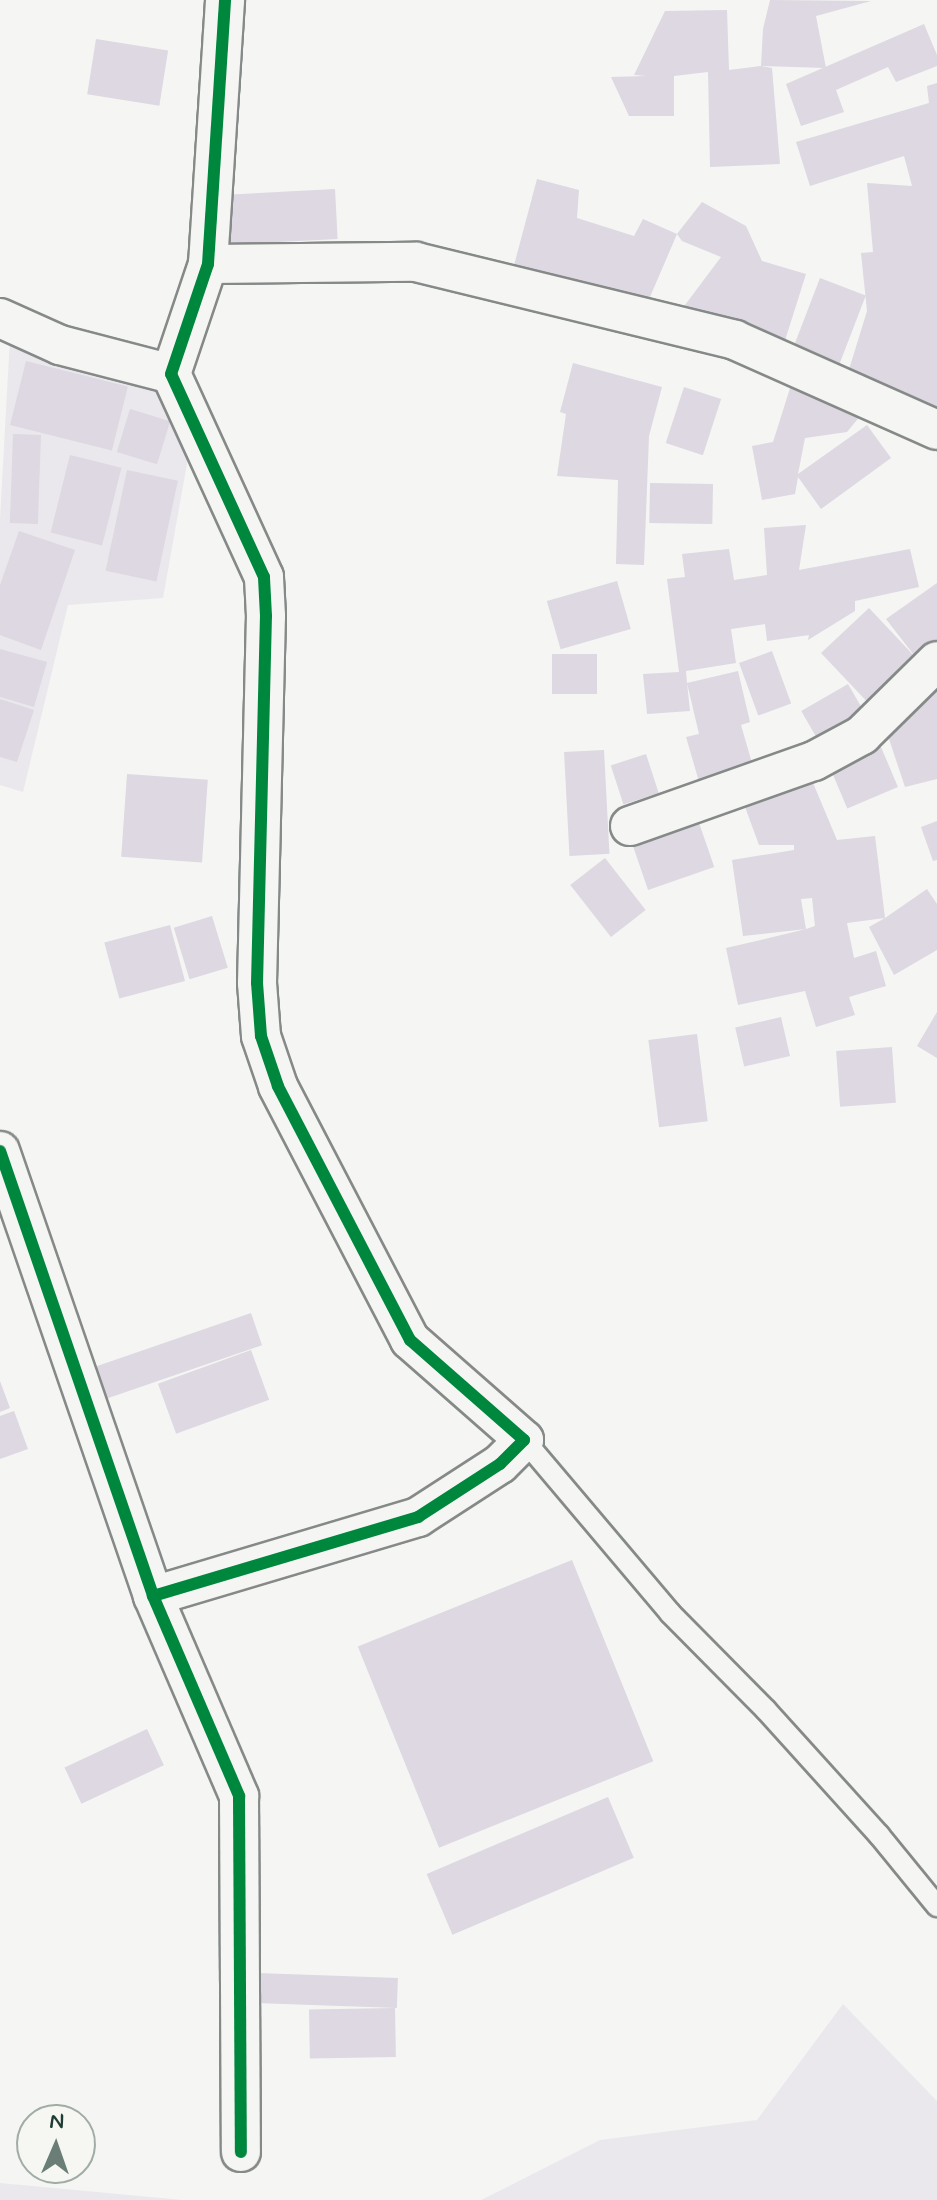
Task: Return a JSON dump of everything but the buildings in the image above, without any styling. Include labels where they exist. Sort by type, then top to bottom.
[{"type":"street","points":[[153,1596],[418,1517],[500,1464],[524,1440],[410,1340],[278,1086],[261,1036],[257,983],[265,710],[264,577],[171,374],[208,264],[225,0]]},
{"type":"street","points":[[208,264],[416,262],[735,340],[937,430]]},
{"type":"street","points":[[0,318],[60,345],[171,374]]},
{"type":"street","points":[[630,826],[814,761],[862,735],[937,661]]},
{"type":"street","points":[[0,1151],[153,1596],[239,1796],[241,2152]]},
{"type":"lane","points":[[524,1440],[670,1613],[766,1710],[879,1835],[937,1906]]},
{"type":"shaded area","points":[[10,338],[152,382],[188,458],[163,598],[68,605],[23,792],[0,785],[0,519]]},
{"type":"shaded area","points":[[843,2004],[937,2101],[937,2200],[481,2200],[600,2140],[757,2120]]},
{"type":"shaded area","points":[[0,2183],[182,2200],[0,2200]]},
{"type":"cycle path","points":[[153,1596],[418,1517],[500,1464],[524,1440],[410,1340],[278,1086],[261,1036],[257,983],[266,616],[264,577],[171,374],[208,264],[225,0]]},
{"type":"cycle path","points":[[0,1151],[153,1596],[239,1796],[241,2152]]}]
